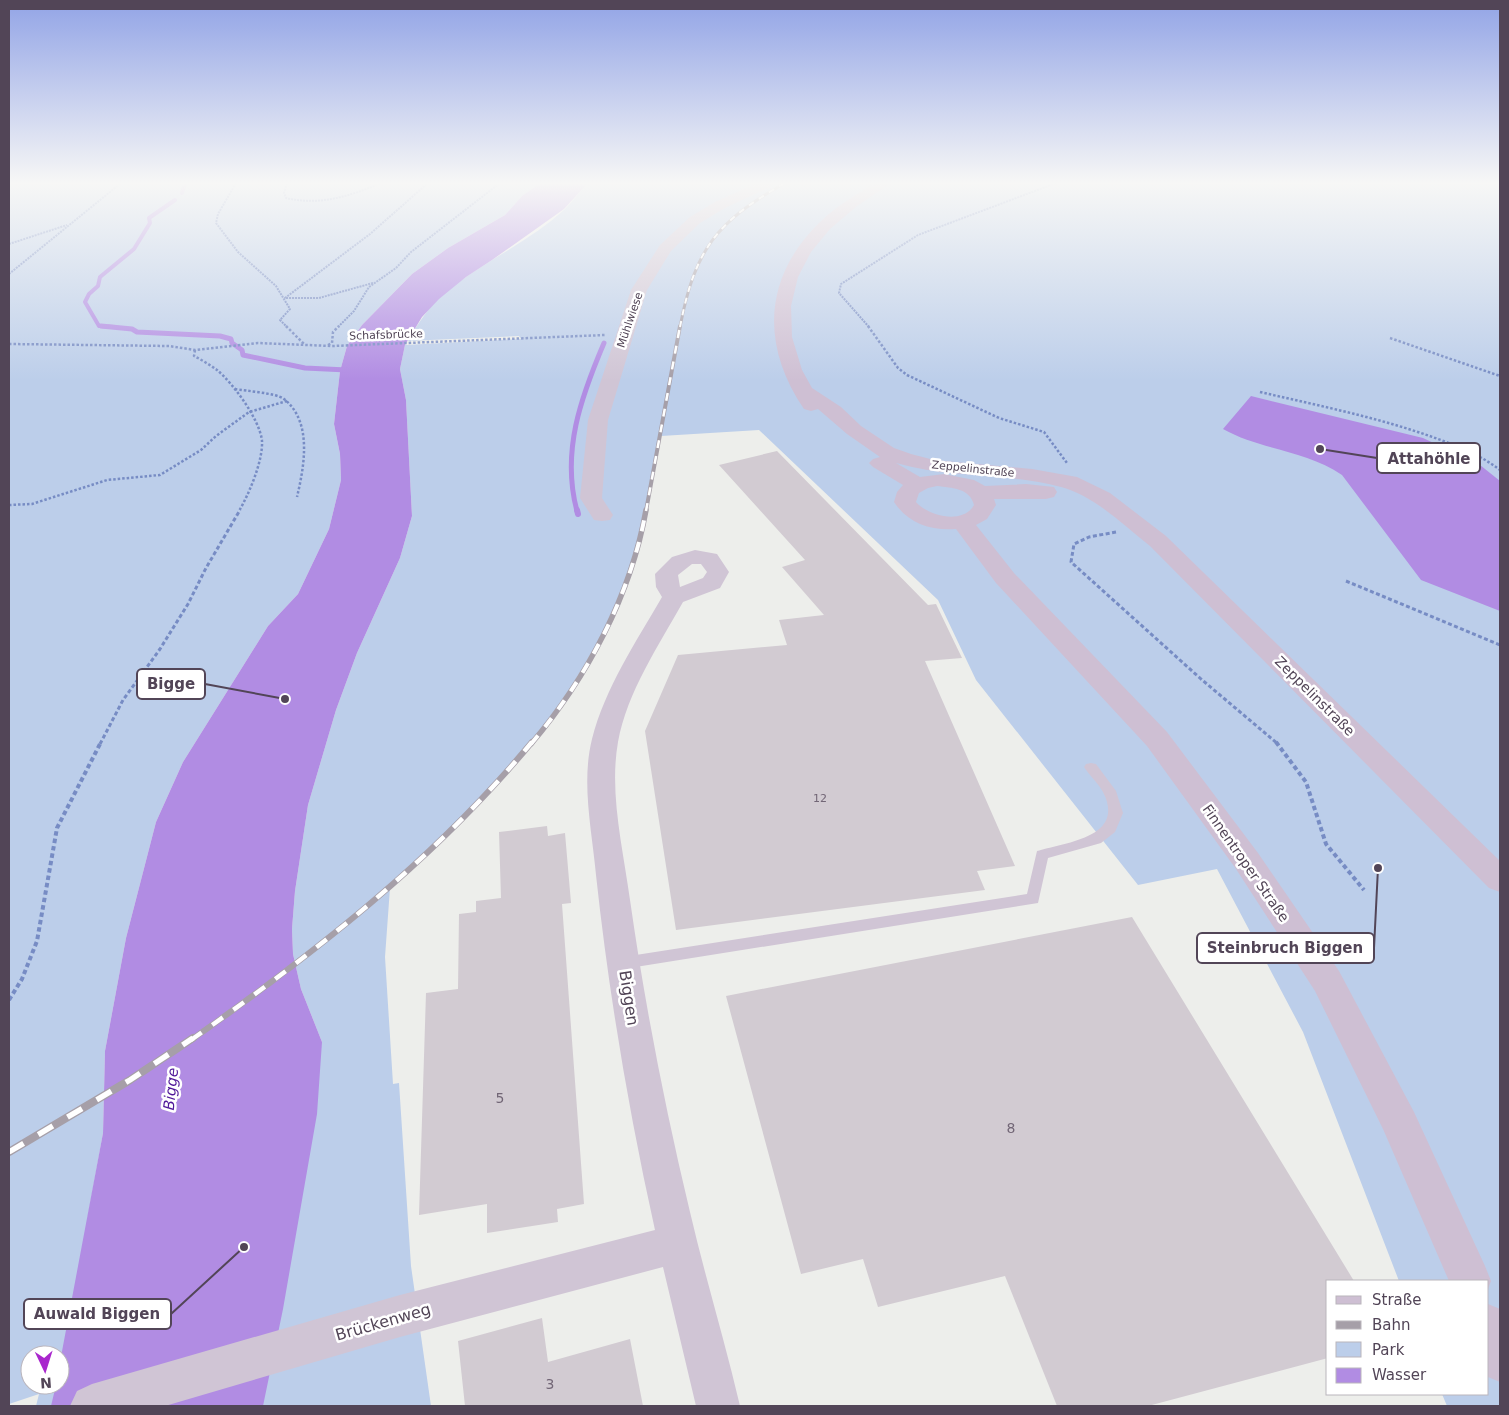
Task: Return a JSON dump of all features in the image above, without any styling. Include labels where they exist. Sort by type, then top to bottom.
[{"type":"main road","points":[[804,249],[786,281],[781,320],[791,366],[802,390],[824,423],[836,433],[888,468],[918,484]]},
{"type":"main road","name":"Zeppelinstraße","points":[[802,390],[834,411],[854,430],[887,452],[904,459],[934,466],[1032,475],[1070,482],[1102,498],[1158,541],[1500,880]]},
{"type":"main road","points":[[937,480],[964,484],[980,493],[984,499],[985,506],[979,514],[961,521],[930,520],[914,512],[905,502],[905,494],[909,489],[918,484],[937,480]]},
{"type":"main road","name":"Zeppelinstraße","points":[[980,493],[1026,491],[1054,493],[1081,498],[1103,506],[1133,523]]},
{"type":"main road","name":"Finnentroper Straße","points":[[961,521],[1005,578],[1157,739],[1247,860],[1327,982],[1356,1036],[1405,1133],[1470,1280]]},
{"type":"main road","points":[[1489,1329],[1500,1360]]},
{"type":"street","name":"Mühlwiese","points":[[602,515],[591,498],[598,420],[624,334],[640,290],[664,249]]},
{"type":"street","name":"Biggen","points":[[674,597],[617,705],[605,740],[601,782],[624,963],[641,1077],[676,1244],[718,1406]]},
{"type":"street","name":"Brückenweg","points":[[92,1406],[400,1316],[676,1244]]},
{"type":"lane","points":[[624,963],[1033,899],[1042,855],[1096,839],[1110,828],[1116,813],[1109,791],[1091,767]]},
{"type":"path","points":[[9,274],[39,249]]},
{"type":"path","points":[[235,249],[275,284],[290,309],[280,320],[306,346]]},
{"type":"path","points":[[285,298],[350,249]]},
{"type":"path","points":[[323,346],[332,343],[333,332],[354,311],[365,291],[373,283],[396,268],[415,249]]},
{"type":"path","points":[[896,249],[841,284],[839,293],[863,318],[898,368],[907,375],[999,418],[1044,432],[1072,472],[1070,482]]},
{"type":"path","points":[[285,298],[309,300],[331,297],[373,283]]},
{"type":"path","name":"Schafsbrücke","points":[[9,344],[169,346],[195,350],[247,344],[338,346],[624,334]]},
{"type":"path","points":[[1390,338],[1500,376]]},
{"type":"path","points":[[9,1000],[22,979],[37,941],[57,828],[123,700],[160,649],[188,604],[206,568],[248,496],[262,442],[258,426],[234,388],[216,369],[194,356],[195,350]]},
{"type":"path","points":[[234,388],[283,398],[297,414],[302,430],[305,464],[298,497]]},
{"type":"path","points":[[1260,392],[1379,420],[1428,435],[1462,448],[1493,464],[1500,470]]},
{"type":"path","points":[[9,505],[32,504],[107,480],[160,475],[200,450],[249,412],[286,402]]},
{"type":"path","points":[[1133,523],[1089,537],[1074,544],[1071,562],[1201,680],[1277,743],[1306,782],[1326,844],[1364,890]]},
{"type":"path","points":[[1346,581],[1500,646]]},
{"type":"green space","points":[[9,249],[447,249],[412,274],[362,325],[347,346],[340,371],[334,424],[340,454],[341,480],[329,529],[298,594],[268,626],[183,762],[156,822],[126,938],[105,1051],[103,1133],[87,1221],[322,1042],[301,989],[293,954],[292,929],[295,891],[308,805],[336,710],[357,653],[400,558],[412,516],[406,400],[400,369],[405,345],[521,339],[519,336],[407,341],[439,298],[469,275],[510,249],[1500,249],[1500,1406],[1447,1406],[1442,1395],[1489,1395],[1489,1280],[1399,1280],[1303,1032],[1217,869],[1138,885],[976,680],[938,600],[759,430],[661,436],[645,516],[629,574],[612,615],[593,650],[572,685],[527,748],[475,806],[390,888],[385,957],[393,1084],[399,1083],[411,1266],[431,1406],[36,1406],[39,1395],[70,1395],[70,1345],[20,1345],[20,1395],[36,1395],[9,1404]]},
{"type":"water","points":[[447,249],[507,249],[466,277],[439,299],[422,317],[405,345],[400,369],[406,400],[412,516],[400,558],[357,653],[336,710],[308,805],[295,891],[292,929],[293,954],[301,989],[322,1042],[317,1114],[283,1309],[263,1406],[51,1406],[54,1395],[70,1395],[70,1345],[63,1345],[103,1133],[105,1051],[126,938],[156,822],[183,762],[268,626],[298,594],[329,529],[341,480],[340,454],[334,424],[340,371],[347,346],[362,325],[412,274]]},
{"type":"water","points":[[1251,396],[1423,438],[1480,465],[1500,481],[1500,611],[1421,580],[1342,475],[1313,460],[1252,442],[1223,429]]},
{"type":"building","points":[[777,451],[928,605],[936,604],[962,658],[925,661],[1015,866],[977,871],[985,890],[676,930],[645,731],[678,655],[787,645],[779,620],[824,615],[782,567],[805,560],[719,465]]},
{"type":"building","points":[[547,826],[548,836],[565,833],[571,903],[562,904],[584,1204],[557,1209],[558,1222],[487,1233],[487,1204],[419,1215],[426,993],[458,989],[459,914],[476,912],[476,901],[501,898],[499,832]]},
{"type":"building","points":[[1132,917],[1353,1280],[1326,1280],[1326,1359],[1148,1406],[1057,1406],[1005,1276],[878,1307],[863,1259],[801,1274],[726,996]]},
{"type":"building","points":[[542,1318],[548,1362],[630,1339],[643,1406],[465,1406],[458,1341]]},
{"type":"waterway","points":[[105,326],[99,326],[85,302],[89,294],[98,286],[100,277],[134,249]]},
{"type":"waterway","points":[[105,326],[115,327]]},
{"type":"waterway","points":[[105,326],[132,329],[137,332],[220,336],[231,339],[232,343],[242,350],[243,355],[305,368],[347,370]]},
{"type":"waterway","points":[[577,511],[571,467],[572,446],[581,404],[604,343]]},
{"type":"waterway","points":[[577,510],[578,514]]},
{"type":"railway","points":[[680,327],[693,277],[707,249]]},
{"type":"railway","points":[[646,511],[680,326]]},
{"type":"railway","points":[[531,744],[570,692],[604,634],[630,573],[646,510]]},
{"type":"railway","points":[[191,1040],[283,973],[372,902],[455,826],[495,785],[532,742]]},
{"type":"railway","points":[[9,1152],[130,1080],[193,1038]]},
{"type":"place","name":"Attahöhle","points":[[1320,449]]},
{"type":"place","name":"Bigge","points":[[285,699]]},
{"type":"place","name":"Steinbruch Biggen","points":[[1378,868]]},
{"type":"place","name":"Auwald Biggen","points":[[244,1247]]}]
